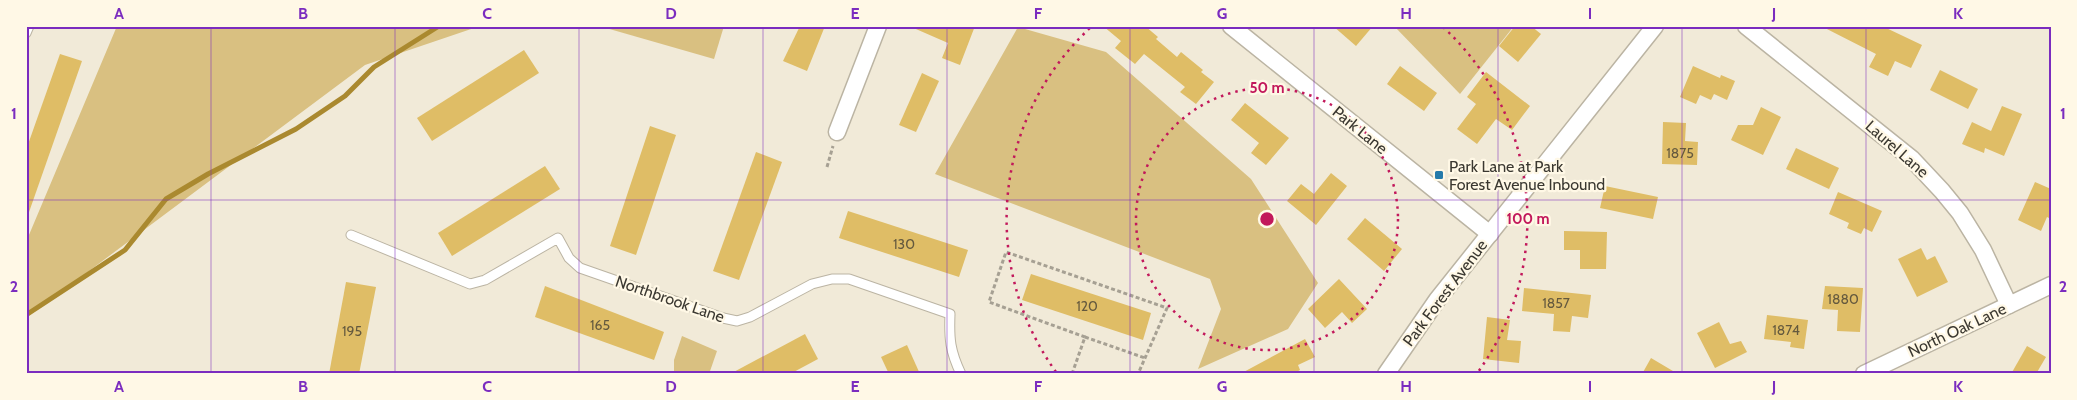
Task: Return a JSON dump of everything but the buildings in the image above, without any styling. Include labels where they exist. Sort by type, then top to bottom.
[{"type":"street","points":[[837,132],[878,26]]},
{"type":"street","name":"Park Lane","points":[[1231,26],[1490,234]]},
{"type":"street","name":"Park Forest Avenue","points":[[1386,374],[1437,300],[1655,26]]},
{"type":"street","name":"Laurel Lane","points":[[1746,26],[1912,159],[1960,213],[1983,250],[2009,305]]},
{"type":"street","name":"North Oak Lane","points":[[1864,374],[2051,285]]},
{"type":"lane","points":[[26,32],[28,26]]},
{"type":"lane","name":"Northbrook Lane","points":[[351,236],[470,284],[485,280],[558,238],[569,258],[580,268],[723,318],[737,321],[750,317],[812,284],[832,279],[849,280],[950,314],[949,339],[952,354],[961,374]]},
{"type":"path","points":[[1138,374],[1145,358],[1166,308],[1006,252],[989,302],[1145,358]]},
{"type":"path","points":[[1072,374],[1085,337]]},
{"type":"shaded area","points":[[117,26],[480,26],[365,65],[26,318],[26,242]]},
{"type":"shaded area","points":[[599,26],[724,26],[714,59]]},
{"type":"shaded area","points":[[1394,26],[1514,26],[1460,94]]},
{"type":"shaded area","points":[[1018,27],[1106,52],[1251,179],[1318,283],[1288,329],[1198,369],[1221,309],[1210,279],[935,174]]},
{"type":"shaded area","points":[[682,336],[717,351],[709,374],[674,374],[674,360]]},
{"type":"waterway","points":[[26,315],[125,250],[166,199],[208,174],[296,129],[345,96],[374,67],[439,26]]},
{"type":"place","name":"Park Lane at Park Forest Avenue Inbound","points":[[1439,175]]}]
